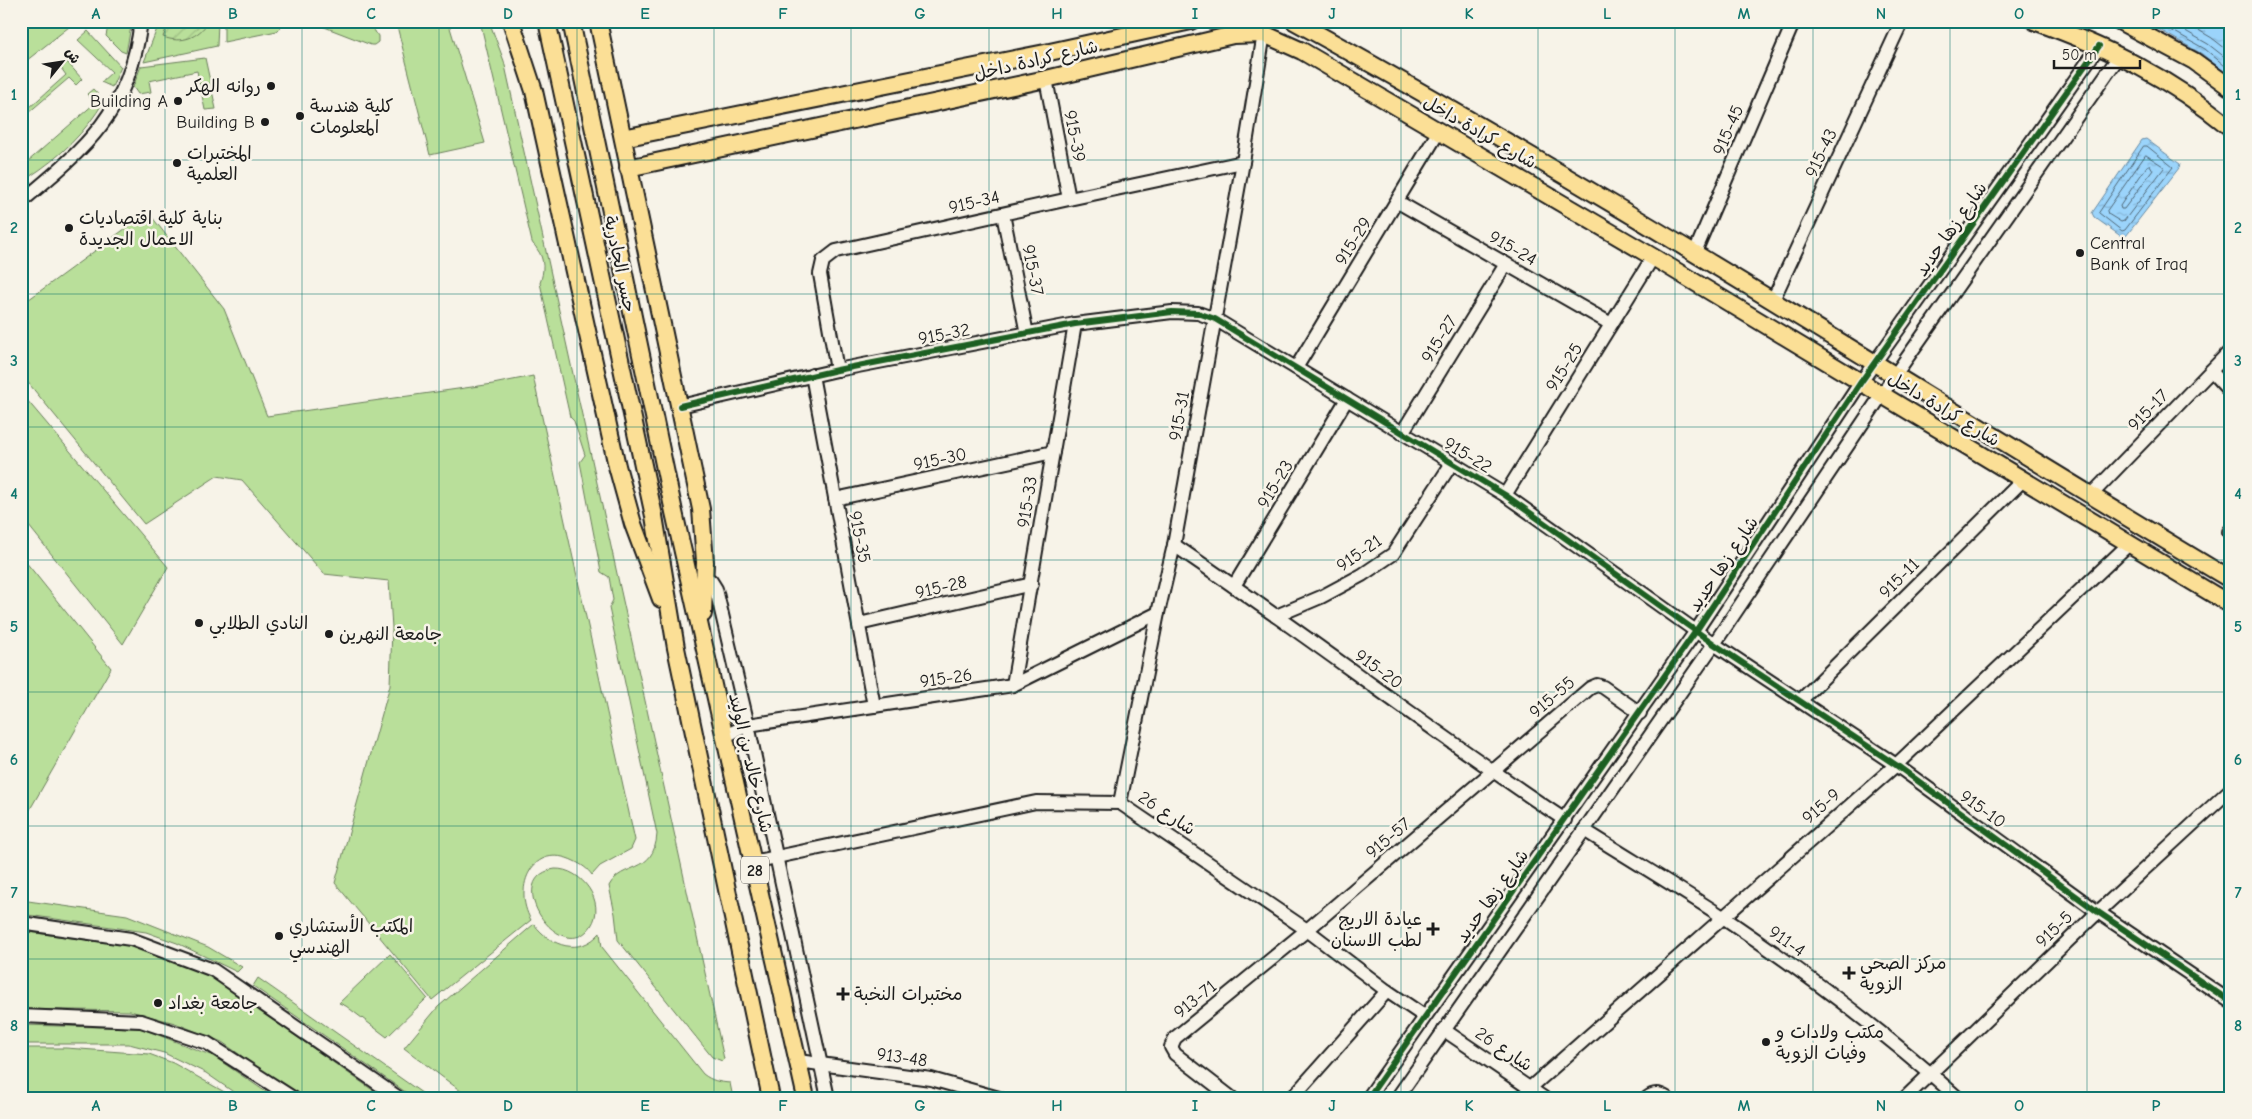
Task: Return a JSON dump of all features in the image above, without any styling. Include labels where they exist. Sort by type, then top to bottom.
[{"type":"main road","points":[[512,21],[538,109],[617,466],[633,524],[667,615],[676,648]]},
{"type":"main road","name":"جسر الجادرية","points":[[547,21],[654,516],[676,648]]},
{"type":"main road","name":"جسر الجادرية","points":[[571,21],[703,642]]},
{"type":"main road","points":[[598,21],[702,518],[705,577],[703,642]]},
{"type":"main road","name":"شارع كرادة داخل","points":[[623,138],[1035,55],[1191,21]]},
{"type":"main road","name":"شارع كرادة داخل","points":[[1294,21],[1464,117],[1695,252],[2130,520],[2231,580]]},
{"type":"main road","points":[[2034,21],[2120,55],[2166,80],[2231,128]]},
{"type":"main road","points":[[2119,21],[2194,61],[2231,88]]},
{"type":"main road","name":"شارع كرادة داخل","points":[[628,168],[1046,79],[1265,28],[1282,40],[1654,257],[2231,604]]},
{"type":"main road","points":[[2124,541],[2130,520]]},
{"type":"main road","name":"شارع خالد بن الوليد","points":[[703,642],[806,1098]]},
{"type":"main road","name":"28","points":[[676,648],[770,1098]]},
{"type":"street","points":[[21,202],[86,145],[116,105],[134,65],[141,21]]},
{"type":"street","name":"915-45","points":[[1695,252],[1794,21]]},
{"type":"street","name":"915-43","points":[[1773,300],[1902,21]]},
{"type":"street","name":"915-31","points":[[1120,803],[1158,613],[1174,545],[1243,162],[1265,28]]},
{"type":"street","name":"شارع زها حديد","points":[[1368,1098],[1424,1016],[1566,820],[1696,631],[1861,382],[2099,46]]},
{"type":"street","name":"شارع زها حديد","points":[[1397,1098],[1714,644],[1895,375],[2120,55]]},
{"type":"street","name":"915-39","points":[[1046,79],[1069,199]]},
{"type":"street","name":"915-29","points":[[1296,368],[1440,132]]},
{"type":"street","name":"915-34","points":[[837,370],[820,274],[823,261],[836,251],[1243,162]]},
{"type":"street","name":"915-24","points":[[1398,202],[1612,324]]},
{"type":"street","name":"915-37","points":[[1003,214],[1027,334]]},
{"type":"street","name":"915-25","points":[[1505,495],[1654,257]]},
{"type":"street","name":"915-27","points":[[1402,433],[1506,264]]},
{"type":"street","name":"915-32","points":[[680,406],[812,375],[1075,324],[1172,312],[1198,313],[1215,319]]},
{"type":"street","name":"915-22","points":[[1215,319],[1505,495],[1714,644]]},
{"type":"street","name":"915-33","points":[[1013,685],[1032,584],[1075,324]]},
{"type":"street","name":"915-17","points":[[2091,495],[2231,350]]},
{"type":"street","points":[[2211,371],[2231,392]]},
{"type":"street","name":"915-35","points":[[812,375],[874,706]]},
{"type":"street","name":"915-23","points":[[1234,586],[1347,399]]},
{"type":"street","name":"915-30","points":[[835,499],[1053,452]]},
{"type":"street","name":"915-21","points":[[1276,616],[1330,592],[1362,575],[1393,554],[1452,463]]},
{"type":"street","name":"915-11","points":[[1800,701],[2023,480]]},
{"type":"street","name":"915-9","points":[[1530,1088],[1896,764],[2124,541]]},
{"type":"street","name":"915-20","points":[[1174,545],[1493,772],[1566,820]]},
{"type":"street","points":[[705,577],[712,581],[716,589],[748,725],[828,1098]]},
{"type":"street","name":"915-28","points":[[859,624],[1032,584]]},
{"type":"street","name":"915-26","points":[[725,736],[748,725],[1013,685],[1158,613]]},
{"type":"street","name":"915-10","points":[[1714,644],[1896,764],[2098,912],[2231,1002]]},
{"type":"street","name":"915-55","points":[[1493,772],[1590,688],[1596,685],[1603,687],[1640,712]]},
{"type":"street","name":"915-57","points":[[1307,930],[1493,772]]},
{"type":"street","name":"915-5","points":[[1905,1098],[2098,912],[2231,790]]},
{"type":"street","name":"شارع 26","points":[[753,862],[1036,802],[1120,803],[1307,930],[1386,991],[1424,1016]]},
{"type":"street","name":"911-4","points":[[1584,830],[1722,917],[1813,981],[1930,1073],[1958,1098]]},
{"type":"street","points":[[21,923],[131,939],[213,970],[399,1098]]},
{"type":"street","name":"913-71","points":[[1232,1098],[1175,1054],[1171,1047],[1175,1038],[1307,930]]},
{"type":"street","points":[[1292,1098],[1386,991]]},
{"type":"street","points":[[21,1016],[141,1021],[207,1043],[293,1098]]},
{"type":"street","name":"شارع 26","points":[[1444,1030],[1544,1098]]},
{"type":"street","name":"913-48","points":[[798,1061],[931,1079],[999,1098]]},
{"type":"street","points":[[1647,1098],[1652,1094],[1660,1094],[1667,1098]]},
{"type":"green space","points":[[21,21],[64,21],[69,27],[26,61],[21,55]]},
{"type":"green space","points":[[109,21],[132,21],[126,53],[121,51],[106,36]]},
{"type":"green space","points":[[160,21],[218,21],[217,46],[144,62]]},
{"type":"green space","points":[[169,21],[209,21],[195,35],[177,40],[163,37]]},
{"type":"green space","points":[[224,21],[272,21],[279,23],[281,27],[277,31],[224,42]]},
{"type":"green space","points":[[309,21],[368,21],[378,36],[378,42],[371,45]]},
{"type":"green space","points":[[394,21],[448,21],[485,143],[430,155],[398,30]]},
{"type":"green space","points":[[480,21],[489,21],[504,61],[724,1059],[722,1061],[712,1057],[618,940],[609,886],[615,878],[644,862],[650,856],[655,847],[657,834],[609,608],[613,600],[609,577],[601,572],[580,462],[585,455],[574,421],[570,417],[540,283],[543,261],[532,242]]},
{"type":"green space","points":[[88,31],[121,67],[112,87],[101,82],[112,72],[78,40]]},
{"type":"green space","points":[[205,58],[216,109],[205,110],[197,71],[149,81],[151,92],[138,94],[133,87],[141,66]]},
{"type":"green space","points":[[67,62],[82,79],[76,85],[69,78],[21,119],[21,115],[66,75],[61,68]]},
{"type":"green space","points":[[93,89],[104,101],[89,123],[61,153],[29,177],[21,169],[21,158],[26,163],[95,103],[87,94]]},
{"type":"green space","points":[[148,212],[224,309],[267,416],[493,384],[533,376],[635,840],[631,849],[600,866],[592,875],[574,861],[560,856],[547,857],[537,862],[525,882],[526,907],[531,920],[432,1000],[335,883],[390,685],[392,628],[389,581],[324,574],[242,480],[217,476],[144,524],[21,374],[21,305]]},
{"type":"green space","points":[[21,393],[168,567],[123,644],[21,516]]},
{"type":"green space","points":[[21,556],[111,668],[21,825]]},
{"type":"green space","points":[[555,869],[565,870],[574,874],[589,888],[593,897],[596,907],[595,917],[591,926],[579,936],[565,936],[552,929],[541,917],[534,902],[533,888],[539,876]]},
{"type":"green space","points":[[21,900],[127,915],[208,947],[242,967],[237,972],[177,943],[146,932],[21,914]]},
{"type":"green space","points":[[534,924],[549,938],[566,946],[584,945],[600,933],[602,947],[703,1074],[716,1081],[730,1083],[733,1098],[470,1098],[404,1048],[438,1007]]},
{"type":"green space","points":[[21,931],[130,946],[210,976],[384,1098],[301,1098],[222,1042],[175,1023],[130,1011],[21,1009]]},
{"type":"green space","points":[[390,954],[427,998],[387,1037],[346,1006],[339,1003]]},
{"type":"green space","points":[[258,978],[429,1098],[414,1098],[253,986]]},
{"type":"green space","points":[[21,1025],[140,1028],[213,1056],[275,1098],[242,1098],[206,1073],[164,1053],[129,1044],[21,1044]]},
{"type":"green space","points":[[21,1048],[66,1048],[149,1054],[173,1063],[235,1098],[21,1098]]},
{"type":"water","points":[[2144,21],[2231,21],[2231,77],[2202,54]]},
{"type":"water","points":[[2146,139],[2180,164],[2179,168],[2126,236],[2122,237],[2094,217],[2092,213],[2142,140]]},
{"type":"cycle path","points":[[1368,1098],[1696,631],[1861,382],[2099,46]]},
{"type":"cycle path","points":[[680,406],[837,370],[1075,324],[1172,312],[1198,313],[1215,319],[1505,495],[1714,644],[1896,765],[2098,912],[2231,1002]]},
{"type":"place","name":"روانه الهكر","points":[[271,86]]},
{"type":"place","name":"Building A","points":[[178,101]]},
{"type":"place","name":"كلية هندسة المعلومات","points":[[300,116]]},
{"type":"place","name":"Building B","points":[[265,122]]},
{"type":"place","name":"المختبرات العلمية","points":[[177,163]]},
{"type":"place","name":"بناية كلية اقتصاديات الاعمال الجديدة","points":[[69,228]]},
{"type":"place","name":"Central Bank of Iraq","points":[[2080,253]]},
{"type":"place","name":"النادي الطلابي","points":[[199,623]]},
{"type":"place","name":"جامعة النهرين","points":[[329,634]]},
{"type":"place","name":"عيادة الاريج لطب الاسنان","points":[[1433,929]]},
{"type":"place","name":"المكتب الأستشاري الهندسي","points":[[279,936]]},
{"type":"place","name":"مركز الصحي الزوية","points":[[1849,973]]},
{"type":"place","name":"مختبرات النخبة","points":[[843,994]]},
{"type":"place","name":"جامعة بغداد","points":[[158,1003]]},
{"type":"place","name":"مكتب ولادات و وفيات الزوية","points":[[1766,1042]]}]
